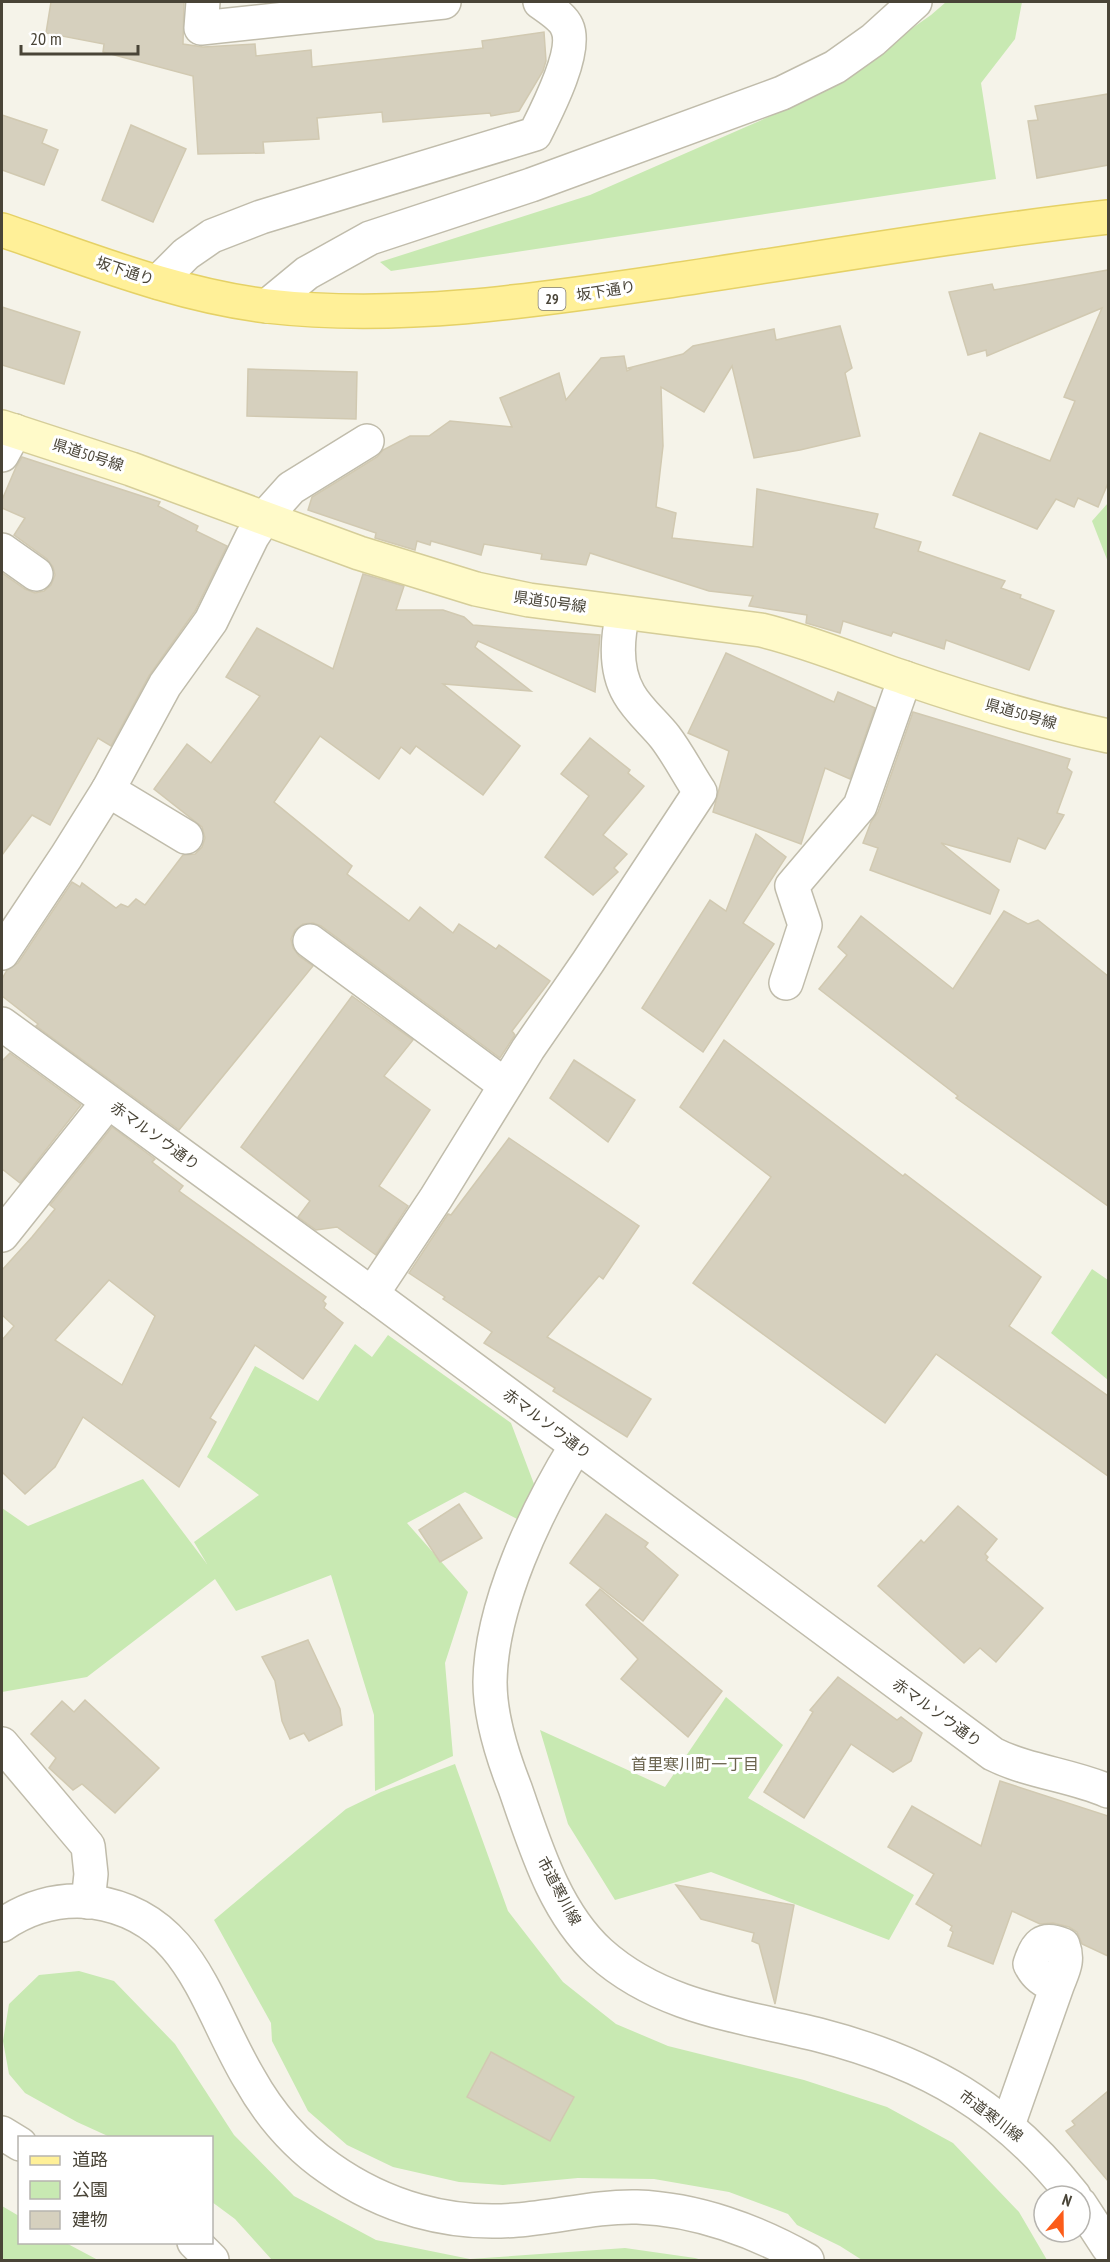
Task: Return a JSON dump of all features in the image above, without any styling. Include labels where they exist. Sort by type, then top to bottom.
[{"type":"main road","name":"坂下通り","points":[[2,230],[158,282],[214,297],[267,306],[376,310],[550,299],[1108,217]]},
{"type":"main road","name":"県道50号線","points":[[6,438],[131,469],[359,553],[476,589],[529,600],[761,630],[791,637],[905,678],[1059,725],[1108,736]]},
{"type":"street","points":[[203,2],[201,28],[444,2]]},
{"type":"street","points":[[158,282],[186,254],[212,236],[261,217],[535,134],[558,89],[569,34],[567,25],[540,2]]},
{"type":"street","points":[[267,306],[307,273],[370,238],[531,185],[782,93],[836,67],[873,40],[915,2]]},
{"type":"street","points":[[2,953],[108,790],[165,685],[211,621],[252,537],[265,517],[291,488],[367,441]]},
{"type":"street","points":[[2,550],[36,574]]},
{"type":"street","points":[[372,1294],[436,1198],[505,1085],[700,792],[666,738],[630,696],[619,665],[619,631],[623,613]]},
{"type":"street","points":[[786,983],[805,925],[792,886],[860,806],[905,678]]},
{"type":"street","points":[[108,790],[186,837]]},
{"type":"street","points":[[310,941],[505,1085]]},
{"type":"street","name":"赤マルソウ通り","points":[[2,1024],[372,1294],[993,1754],[1019,1765],[1078,1779],[1108,1791]]},
{"type":"street","points":[[2,1235],[108,1102]]},
{"type":"street","name":"市道寒川線","points":[[576,1446],[535,1521],[514,1575],[495,1634],[490,1682],[494,1718],[509,1773],[550,1881],[582,1934],[600,1953],[655,1990],[691,2004],[819,2035],[885,2056],[928,2074],[960,2091],[1008,2125],[1044,2159],[1064,2184]]},
{"type":"street","points":[[2,1744],[88,1846],[91,1874],[88,1902]]},
{"type":"street","points":[[2,1924],[23,1912],[45,1904],[88,1902],[130,1911],[163,1932],[194,1971],[249,2079],[288,2134],[328,2168],[399,2206],[426,2214],[486,2222],[605,2208],[638,2207],[666,2210],[722,2223],[768,2241],[807,2260]]},
{"type":"street","points":[[1008,2125],[1057,1986]]},
{"type":"street","points":[[2,2133],[18,2143]]},
{"type":"street","points":[[1092,2222],[1108,2247]]},
{"type":"street","points":[[196,2244],[212,2260]]},
{"type":"green space","points":[[946,2],[1022,2],[1015,39],[981,83],[996,179],[391,271],[380,262],[590,195],[814,97]]},
{"type":"green space","points":[[1108,503],[1108,562],[1092,521]]},
{"type":"green space","points":[[1092,1269],[1108,1280],[1108,1380],[1051,1333]]},
{"type":"green space","points":[[388,1335],[511,1423],[534,1484],[519,1520],[465,1492],[407,1523],[468,1592],[445,1663],[453,1756],[375,1791],[374,1715],[331,1575],[236,1611],[215,1579],[87,1677],[2,1692],[2,1508],[28,1526],[143,1479],[207,1564],[194,1542],[259,1495],[207,1457],[255,1366],[318,1401],[355,1344],[372,1357]]},
{"type":"green space","points":[[726,1697],[783,1745],[748,1798],[914,1895],[889,1940],[711,1872],[615,1900],[568,1824],[540,1730],[665,1787]]},
{"type":"green space","points":[[455,1764],[508,1911],[563,1982],[616,2024],[668,2046],[804,2080],[887,2107],[953,2143],[1019,2212],[1032,2234],[1032,2244],[1038,2244],[1047,2260],[862,2260],[840,2246],[797,2225],[788,2214],[729,2192],[654,2179],[578,2178],[503,2185],[459,2182],[393,2167],[347,2145],[308,2111],[272,2041],[271,2023],[214,1920],[346,1809],[381,1792]]},
{"type":"green space","points":[[79,1971],[114,1981],[175,2044],[234,2135],[294,2196],[376,2240],[470,2259],[625,2248],[702,2260],[272,2260],[235,2219],[213,2203],[213,2136],[108,2136],[25,2093],[9,2074],[3,2041],[9,2004],[39,1975]]},
{"type":"green space","points":[[2,2206],[18,2215],[18,2244],[68,2244],[98,2260],[2,2260]]},
{"type":"building","points":[[51,2],[184,2],[183,44],[203,47],[255,44],[256,56],[311,50],[312,67],[483,48],[482,41],[544,32],[546,61],[543,71],[519,111],[491,116],[490,113],[383,122],[382,112],[317,118],[319,139],[263,142],[264,153],[198,154],[193,76],[103,52],[104,44],[46,33]]},
{"type":"building","points":[[1108,94],[1108,165],[1037,178],[1028,121],[1038,120],[1035,106]]},
{"type":"building","points":[[2,115],[47,130],[42,143],[58,150],[44,185],[2,170]]},
{"type":"building","points":[[131,125],[186,149],[153,222],[102,200]]},
{"type":"building","points":[[1108,270],[1108,483],[1098,507],[1078,498],[1074,507],[1056,499],[1037,529],[953,495],[980,433],[1050,461],[1075,401],[1064,397],[1102,308],[987,356],[986,350],[968,355],[949,292],[992,284],[994,290]]},
{"type":"building","points":[[2,307],[80,332],[64,384],[2,365]]},
{"type":"building","points":[[840,326],[852,368],[845,373],[860,436],[754,458],[732,366],[704,412],[661,387],[663,446],[656,507],[676,513],[672,538],[753,547],[757,489],[878,514],[874,528],[921,542],[918,551],[1005,581],[1001,588],[1054,611],[1029,670],[946,640],[944,649],[893,632],[891,636],[843,621],[840,633],[806,623],[807,615],[749,606],[753,596],[709,591],[590,553],[586,565],[541,559],[542,554],[484,544],[481,555],[431,541],[430,545],[417,541],[415,550],[375,538],[376,533],[308,510],[312,497],[377,457],[383,450],[410,436],[429,436],[450,421],[512,427],[500,398],[559,373],[566,400],[601,358],[624,356],[627,371],[631,369],[628,368],[683,354],[693,346],[774,329],[776,340]]},
{"type":"building","points":[[248,369],[357,372],[356,419],[247,416]]},
{"type":"building","points":[[22,457],[160,502],[158,506],[198,526],[196,531],[227,546],[195,611],[149,676],[111,746],[98,738],[50,825],[32,815],[2,855],[2,573],[35,593],[44,591],[51,585],[55,575],[47,559],[14,535],[25,518],[2,508],[2,500]]},
{"type":"building","points":[[363,574],[404,586],[396,610],[443,610],[464,617],[473,625],[600,635],[595,692],[478,641],[475,647],[531,691],[443,684],[520,746],[483,795],[416,746],[410,754],[401,747],[379,779],[320,736],[274,802],[352,866],[347,874],[409,921],[420,907],[453,933],[459,924],[496,949],[499,945],[550,981],[512,1031],[515,1035],[500,1058],[321,926],[313,923],[303,924],[295,930],[291,939],[293,948],[299,956],[313,966],[179,1130],[36,1026],[38,1024],[2,996],[2,979],[7,970],[18,963],[72,882],[80,887],[82,883],[116,908],[121,904],[128,907],[136,899],[145,905],[183,855],[195,854],[202,847],[205,838],[202,827],[154,789],[187,744],[211,763],[260,696],[226,677],[257,628],[333,669]]},
{"type":"building","points":[[726,653],[834,702],[838,692],[875,708],[850,779],[825,768],[801,844],[713,812],[729,751],[688,733]]},
{"type":"building","points":[[913,712],[1070,759],[1067,768],[1072,772],[1057,813],[1064,815],[1045,849],[1018,838],[1010,862],[941,843],[999,890],[990,914],[870,870],[878,848],[863,843],[871,822],[878,812]]},
{"type":"building","points":[[590,738],[630,770],[628,773],[644,786],[603,835],[627,854],[614,868],[618,872],[593,895],[545,857],[589,796],[561,774]]},
{"type":"building","points":[[756,834],[786,857],[743,923],[774,944],[703,1052],[642,1008],[710,900],[726,911]]},
{"type":"building","points":[[1004,911],[1028,924],[1038,920],[1108,976],[1108,1206],[956,1098],[958,1096],[819,989],[847,955],[838,947],[861,916],[953,989]]},
{"type":"building","points":[[352,996],[413,1040],[384,1076],[430,1110],[379,1186],[408,1206],[376,1255],[337,1227],[316,1230],[298,1217],[310,1201],[241,1147]]},
{"type":"building","points":[[724,1040],[1041,1277],[1009,1326],[1108,1396],[1108,1476],[936,1354],[885,1423],[693,1283],[771,1177],[680,1107]]},
{"type":"building","points":[[10,1053],[81,1105],[20,1183],[2,1169],[2,1061]]},
{"type":"building","points":[[574,1060],[635,1100],[608,1142],[550,1098]]},
{"type":"building","points":[[112,1127],[155,1159],[152,1162],[183,1186],[179,1191],[326,1297],[323,1301],[326,1304],[324,1308],[343,1323],[303,1379],[255,1345],[210,1418],[216,1422],[179,1487],[83,1417],[55,1467],[25,1494],[2,1472],[2,1340],[14,1326],[2,1315],[2,1270],[55,1209],[50,1205]],"holes":[[[109,1280],[155,1316],[122,1385],[55,1340]]]},
{"type":"building","points":[[509,1138],[639,1226],[603,1279],[599,1276],[547,1337],[651,1399],[627,1437],[553,1391],[555,1388],[484,1343],[492,1332],[409,1273],[448,1214],[451,1215]]},
{"type":"building","points":[[459,1504],[482,1538],[440,1562],[419,1530]]},
{"type":"building","points":[[958,1506],[997,1539],[985,1554],[988,1557],[986,1560],[1043,1608],[996,1662],[980,1648],[964,1663],[878,1586],[921,1540],[924,1543]]},
{"type":"building","points":[[606,1514],[648,1543],[645,1547],[678,1575],[643,1621],[570,1563]]},
{"type":"building","points":[[600,1589],[722,1691],[688,1737],[621,1679],[638,1659],[586,1605]]},
{"type":"building","points":[[308,1640],[340,1709],[342,1725],[309,1741],[304,1733],[290,1739],[282,1721],[275,1681],[262,1657]]},
{"type":"building","points":[[838,1677],[897,1720],[901,1717],[922,1733],[911,1761],[893,1772],[851,1744],[804,1818],[764,1792],[813,1712],[810,1710]]},
{"type":"building","points":[[85,1700],[159,1768],[115,1813],[82,1784],[73,1790],[49,1768],[56,1758],[31,1734],[62,1701],[74,1712]]},
{"type":"building","points":[[1000,1781],[1108,1816],[1108,1956],[1082,1944],[1077,1932],[1069,1927],[1053,1923],[1040,1924],[1012,1911],[993,1964],[948,1946],[953,1932],[950,1930],[952,1926],[916,1904],[934,1874],[888,1847],[912,1806],[981,1846]]},
{"type":"building","points":[[676,1885],[794,1905],[775,2004],[759,1944],[752,1941],[754,1933],[701,1919]]},
{"type":"building","points":[[491,2052],[574,2097],[550,2141],[467,2097]]},
{"type":"building","points":[[1108,2091],[1108,2181],[1066,2131],[1075,2125],[1072,2121]]},
{"type":"district","name":"首里寒川町一丁目","points":[[695,1764]]}]
